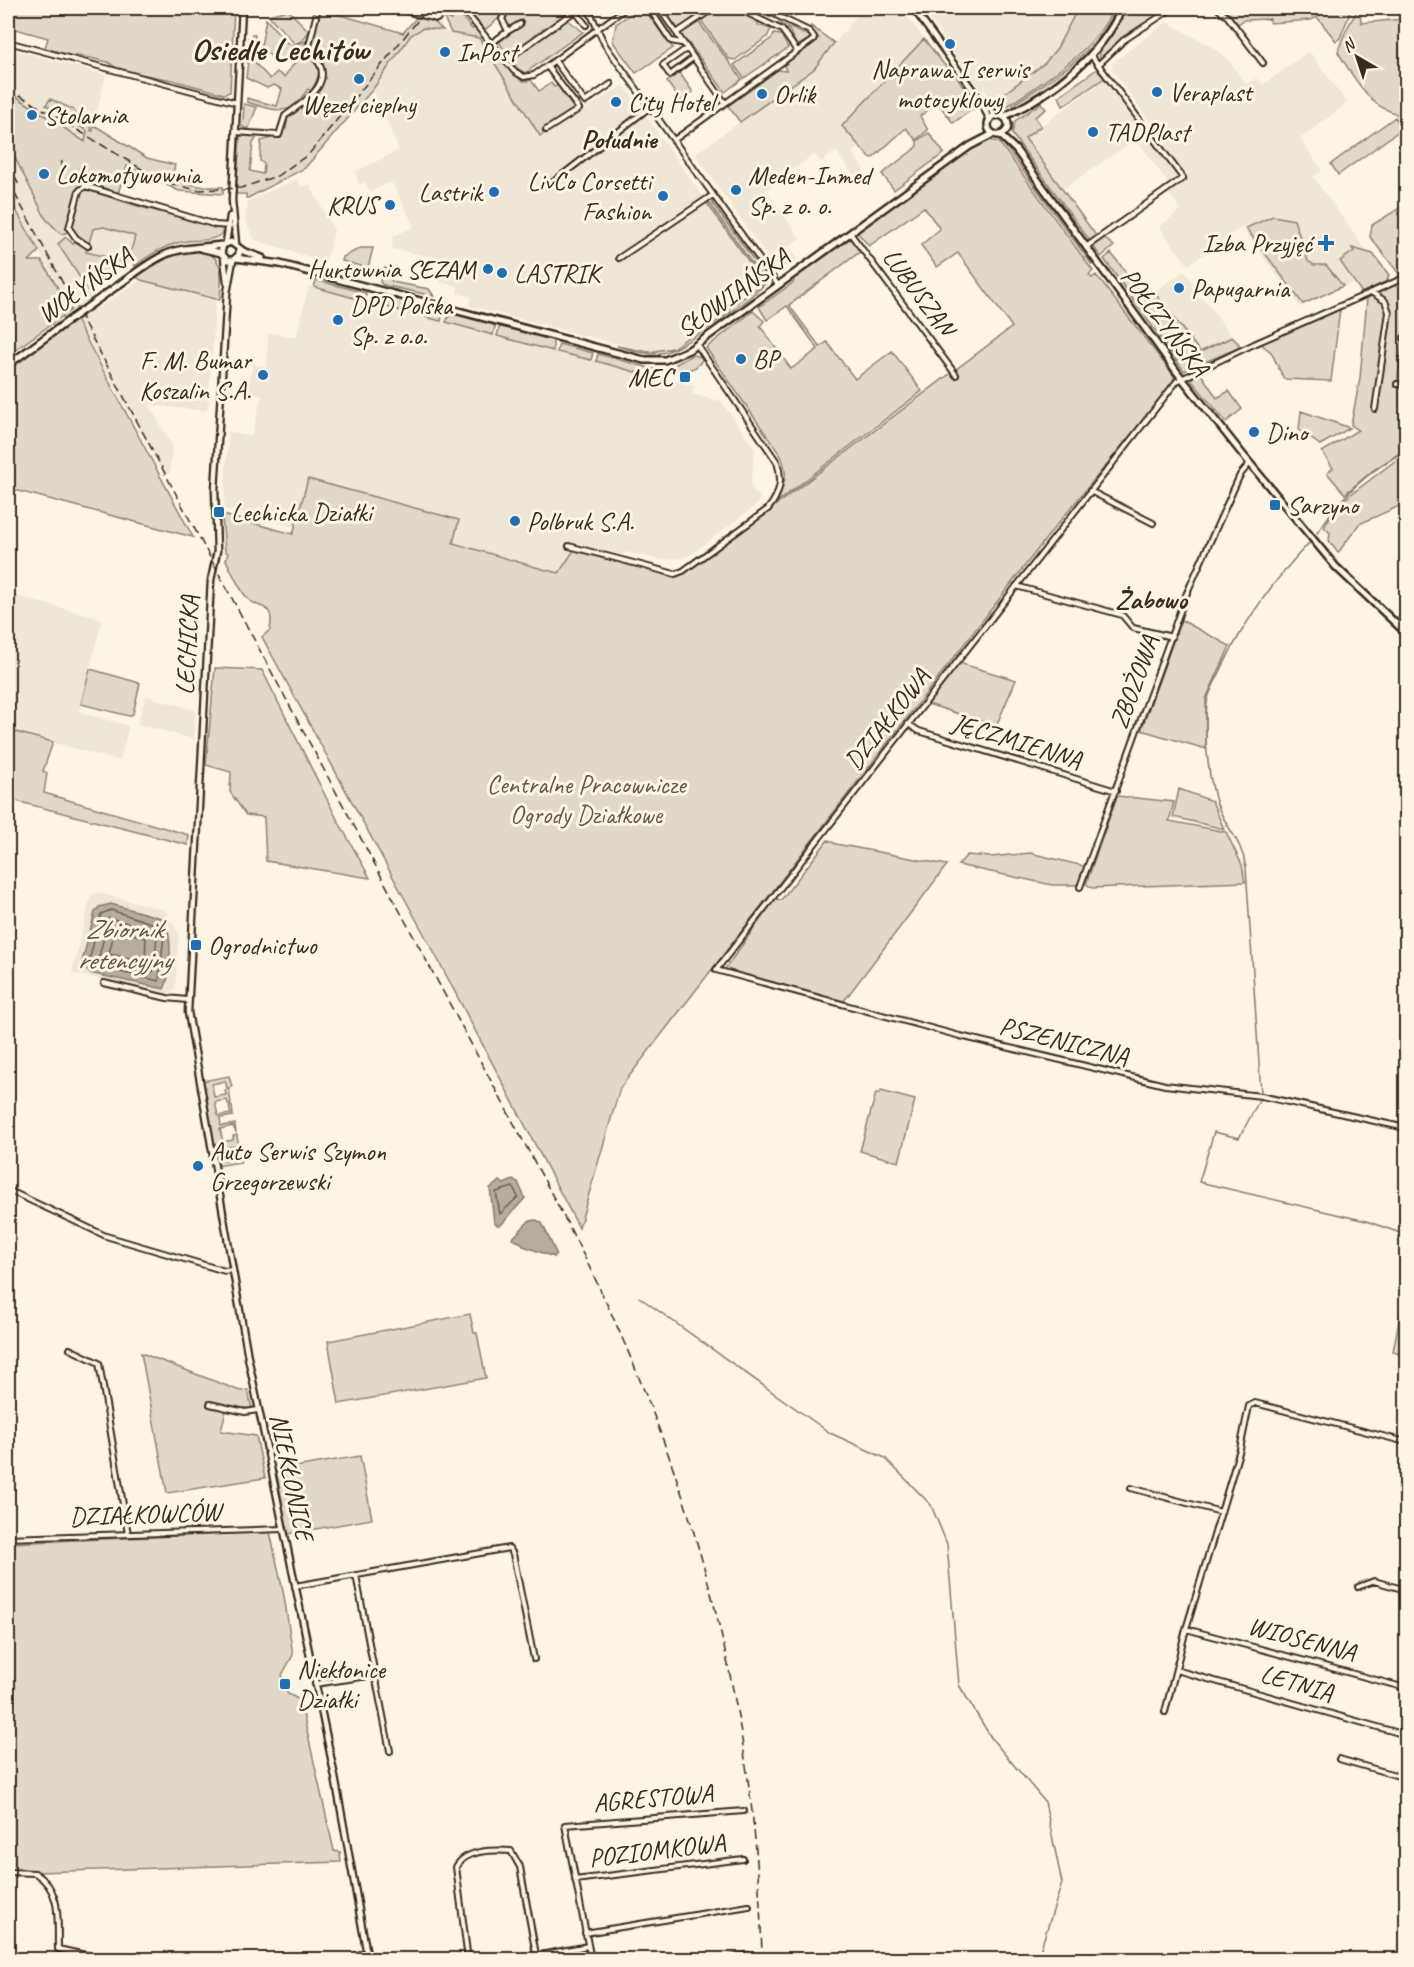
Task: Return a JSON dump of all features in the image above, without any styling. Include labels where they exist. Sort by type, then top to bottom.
[{"type":"main road","points":[[989,124],[993,134],[1000,135],[1023,107],[1091,55],[1109,32],[1122,8]]},
{"type":"main road","name":"SŁOWIAŃSKA","points":[[970,146],[989,124],[1000,116],[1023,107]]},
{"type":"main road","name":"POŁCZYŃSKA","points":[[1000,116],[1007,126],[1016,150]]},
{"type":"main road","name":"SŁOWIAŃSKA","points":[[223,256],[278,264],[644,360],[669,359],[697,345],[970,146],[993,134]]},
{"type":"main road","name":"POŁCZYŃSKA","points":[[1000,135],[1016,150],[1182,378],[1312,539],[1357,589],[1407,633]]},
{"type":"main road","points":[[190,246],[223,256],[225,244]]},
{"type":"main road","name":"SŁOWIAŃSKA","points":[[225,244],[238,246],[278,264]]},
{"type":"main road","name":"WOŁYŃSKA","points":[[8,365],[164,254],[190,246],[225,244]]},
{"type":"main road","points":[[235,259],[238,246]]},
{"type":"street","points":[[225,244],[231,226],[242,8]]},
{"type":"street","points":[[235,132],[279,135],[285,116],[299,108],[317,87],[321,67],[309,48],[318,8]]},
{"type":"street","points":[[394,8],[436,20],[447,8]]},
{"type":"street","points":[[415,14],[420,8]]},
{"type":"street","points":[[462,8],[493,42],[514,71],[524,77],[534,75],[555,61],[626,8]]},
{"type":"street","points":[[507,8],[502,19],[508,31]]},
{"type":"street","points":[[588,8],[605,45],[778,285]]},
{"type":"street","points":[[651,8],[671,40],[681,43]]},
{"type":"street","points":[[659,8],[678,32],[681,43],[725,103]]},
{"type":"street","points":[[678,32],[714,8]]},
{"type":"street","points":[[737,8],[782,30],[797,51]]},
{"type":"street","points":[[674,140],[813,40],[812,33],[761,8]]},
{"type":"street","points":[[913,8],[978,97],[1000,116]]},
{"type":"street","points":[[1099,64],[1124,40],[1173,8]]},
{"type":"street","points":[[1217,8],[1228,17],[1263,63]]},
{"type":"street","points":[[506,60],[573,9],[586,25]]},
{"type":"street","points":[[775,26],[779,16]]},
{"type":"street","points":[[493,42],[520,24]]},
{"type":"street","points":[[8,42],[237,103]]},
{"type":"street","points":[[686,49],[663,65],[670,75],[693,58]]},
{"type":"street","points":[[1086,247],[1183,178],[1091,55]]},
{"type":"street","points":[[555,61],[585,102],[611,84]]},
{"type":"street","points":[[546,130],[579,109],[547,66]]},
{"type":"street","points":[[978,97],[989,124]]},
{"type":"street","points":[[548,186],[650,107]]},
{"type":"street","points":[[88,246],[76,238],[69,228],[79,191],[85,186],[216,225],[231,226]]},
{"type":"street","points":[[619,258],[713,195]]},
{"type":"street","points":[[231,226],[238,246]]},
{"type":"street","name":"LUBUSZAN","points":[[850,233],[957,375]]},
{"type":"street","name":"LECHICKA","points":[[187,1000],[211,580],[218,551],[215,490],[227,293],[223,256]]},
{"type":"street","name":"LECHICKA","points":[[227,293],[235,259]]},
{"type":"street","points":[[1182,378],[1407,277]]},
{"type":"street","points":[[1371,292],[1385,301],[1389,312],[1375,409]]},
{"type":"street","points":[[569,546],[675,574],[684,572],[768,509],[774,500],[781,482],[777,462],[697,345]]},
{"type":"street","points":[[1401,360],[1407,362]]},
{"type":"street","name":"DZIAŁKOWA","points":[[716,970],[1090,491],[1182,378]]},
{"type":"street","points":[[1397,384],[1407,385]]},
{"type":"street","name":"ZBOŻOWA","points":[[1080,887],[1195,575],[1240,475],[1250,463]]},
{"type":"street","points":[[1090,491],[1153,523]]},
{"type":"street","points":[[1016,586],[1122,615],[1133,628],[1172,637]]},
{"type":"street","name":"JĘCZMIENNA","points":[[908,724],[930,735],[1116,791]]},
{"type":"street","name":"PSZENICZNA","points":[[716,970],[960,1036],[1165,1085],[1261,1096],[1407,1128]]},
{"type":"street","points":[[104,983],[167,999],[187,1000]]},
{"type":"street","name":"NIEKŁONICE","points":[[187,1000],[258,1410],[335,1777],[368,1959]]},
{"type":"street","points":[[8,1190],[106,1236],[225,1270],[232,1270]]},
{"type":"street","points":[[70,1349],[99,1364],[128,1534]]},
{"type":"street","points":[[1165,1712],[1186,1629],[1240,1449],[1249,1406],[1255,1403],[1407,1442]]},
{"type":"street","points":[[210,1404],[245,1412],[258,1410]]},
{"type":"street","points":[[1131,1488],[1221,1512]]},
{"type":"street","name":"DZIAŁKOWCÓW","points":[[8,1538],[283,1529]]},
{"type":"street","points":[[294,1586],[509,1548],[513,1554],[534,1659]]},
{"type":"street","points":[[356,1575],[390,1751]]},
{"type":"street","points":[[1358,1587],[1374,1581],[1407,1590]]},
{"type":"street","name":"WIOSENNA","points":[[1186,1629],[1407,1688]]},
{"type":"street","name":"LETNIA","points":[[1176,1670],[1407,1735]]},
{"type":"street","points":[[314,1684],[375,1675]]},
{"type":"street","points":[[1339,1759],[1407,1778]]},
{"type":"street","name":"AGRESTOWA","points":[[575,1880],[565,1825],[744,1811]]},
{"type":"street","points":[[468,1959],[456,1866],[464,1857],[494,1850],[511,1851],[520,1866],[537,1958]]},
{"type":"street","name":"POZIOMKOWA","points":[[575,1880],[743,1859]]},
{"type":"street","points":[[8,1872],[35,1874],[48,1884],[57,1905],[58,1949],[109,1959]]},
{"type":"street","points":[[575,1880],[591,1959]]},
{"type":"street","points":[[585,1934],[749,1906]]},
{"type":"street","points":[[513,1959],[537,1958],[588,1946]]},
{"type":"street","points":[[341,1959],[367,1952]]},
{"type":"street","points":[[360,1959],[367,1952]]},
{"type":"street","points":[[722,1959],[748,1955]]},
{"type":"shaded area","points":[[863,8],[901,8],[924,39],[842,126],[860,147],[852,153],[864,169],[854,176],[836,151],[821,162],[814,154],[766,190],[800,238],[788,247],[797,259],[786,267],[774,266],[695,154],[814,69]]},
{"type":"shaded area","points":[[922,8],[1078,8],[1057,48],[1045,63],[993,102],[984,89],[981,91]]},
{"type":"shaded area","points":[[1167,22],[1214,48],[1230,62],[1246,84],[1257,78],[1263,85],[1309,51],[1347,103],[1300,139],[1322,170],[1313,177],[1380,270],[1300,307],[1242,228],[1267,209],[1188,265],[1159,227],[1181,210],[1167,191],[1172,188],[1136,139],[1063,189],[1025,138],[1105,79],[1158,149],[1166,144],[1112,69],[1112,63]]},
{"type":"shaded area","points":[[423,28],[479,38],[540,136],[624,85],[764,283],[673,348],[649,352],[469,306],[471,297],[457,293],[458,286],[439,282],[444,259],[392,249],[393,237],[414,226],[393,184],[388,183],[370,192],[365,182],[359,185],[355,172],[399,150],[373,89],[411,35]]},
{"type":"shaded area","points":[[8,48],[106,75],[94,123],[62,105],[64,117],[88,131],[82,163],[56,228],[86,251],[93,229],[105,227],[135,235],[128,262],[88,290],[98,308],[141,280],[216,299],[208,407],[205,411],[149,405],[172,445],[170,472],[164,475],[8,196]]},
{"type":"shaded area","points":[[297,179],[302,188],[309,184],[334,230],[326,262],[255,240],[245,221],[248,201]]},
{"type":"shaded area","points":[[1184,271],[1199,291],[1198,297],[1206,301],[1232,337],[1200,352],[1154,292]]},
{"type":"shaded area","points":[[309,286],[694,386],[692,394],[721,401],[755,449],[751,484],[755,494],[760,495],[759,503],[692,554],[682,558],[661,560],[625,552],[623,555],[579,544],[559,573],[453,543],[459,520],[308,479],[295,527],[224,509],[228,431],[251,437],[262,396],[247,390],[253,364],[267,367],[268,333],[296,337]]},
{"type":"shaded area","points":[[8,594],[102,619],[79,712],[129,726],[120,761],[8,730]]},
{"type":"shaded area","points":[[146,696],[195,710],[194,739],[137,724]]},
{"type":"shaded area","name":"Zbiornik retencyjny","points":[[96,892],[165,910],[179,933],[175,989],[167,995],[72,973],[91,894],[95,895]]},
{"type":"green space","points":[[8,8],[234,8],[230,92],[224,94],[172,80],[119,70],[108,62],[76,55],[74,57],[45,48],[48,38],[8,27]]},
{"type":"green space","points":[[450,8],[460,10],[459,13],[472,29],[475,28],[518,78],[524,81],[531,80],[539,91],[551,83],[554,87],[558,85],[574,109],[543,129],[545,133],[540,136],[479,38],[451,33],[443,16],[451,20],[455,16]]},
{"type":"green space","points":[[466,8],[503,8],[499,18],[485,30]]},
{"type":"green space","points":[[510,8],[563,8],[568,14],[507,55],[499,42],[524,24],[522,20],[512,28],[507,24],[504,13]]},
{"type":"green space","points":[[639,8],[643,8],[673,48],[636,73],[613,42],[616,24]]},
{"type":"green space","points":[[662,8],[704,8],[679,30]]},
{"type":"green space","points":[[718,8],[731,8],[758,21],[758,25],[771,29],[767,37],[735,60],[729,59],[702,22],[703,18]]},
{"type":"green space","points":[[1078,8],[1114,8],[1093,40],[1065,66],[1001,111],[993,108],[987,101],[990,98],[994,101],[1045,63],[1057,48]]},
{"type":"green space","points":[[1119,8],[1110,25],[1087,54],[1059,78],[1012,111],[1013,105],[1072,64],[1085,52],[1097,40]]},
{"type":"green space","points":[[1124,8],[1168,8],[1119,41],[1100,59],[1102,49]]},
{"type":"green space","points":[[1221,8],[1352,8],[1340,38],[1336,41],[1317,17],[1311,20],[1270,23],[1270,19],[1244,20],[1238,24]]},
{"type":"green space","points":[[1360,8],[1361,23],[1403,19],[1406,16],[1406,124],[1399,116],[1370,98],[1338,52],[1353,17]]},
{"type":"green space","points":[[320,9],[403,33],[416,18],[433,21],[443,30],[423,28],[411,35],[373,89],[305,168],[248,198],[246,194],[236,194],[240,136],[251,135],[256,139],[253,143],[250,171],[263,174],[264,164],[260,161],[261,141],[281,135],[283,129],[286,129],[288,115],[308,102],[320,84],[324,68],[310,49]]},
{"type":"green space","points":[[288,10],[309,31],[303,40],[295,44],[268,15]]},
{"type":"green space","points":[[266,19],[286,42],[293,46],[308,40],[300,50],[296,48],[284,64],[277,63],[261,46]]},
{"type":"green space","points":[[567,19],[583,32],[525,73],[518,69],[511,60]]},
{"type":"green space","points":[[697,20],[742,79],[725,92],[688,42],[685,44],[680,32]]},
{"type":"green space","points":[[782,20],[781,24],[806,35],[810,34],[810,39],[797,46],[788,28],[785,30],[778,25]]},
{"type":"green space","points":[[811,26],[834,43],[814,69],[740,122],[728,106],[778,70],[786,71],[784,65],[819,38],[811,30]]},
{"type":"green space","points":[[252,34],[255,35],[253,47],[258,48],[260,54],[253,61],[270,79],[277,72],[284,77],[307,47],[311,59],[319,69],[319,74],[311,91],[308,89],[301,98],[303,100],[296,105],[276,110],[247,102],[247,98],[277,106],[282,89],[274,85],[267,88],[246,78],[250,43],[248,38],[251,38]]},
{"type":"green space","points":[[774,34],[781,35],[788,48],[744,78],[734,65],[772,38]]},
{"type":"green space","points":[[924,39],[946,67],[952,70],[977,106],[953,123],[938,103],[920,116],[928,130],[916,140],[906,128],[873,158],[869,157],[842,126]]},
{"type":"green space","points":[[1097,69],[1106,77],[1063,106],[1059,96]]},
{"type":"green space","points":[[679,72],[693,92],[681,101],[667,82]]},
{"type":"green space","points":[[8,91],[85,142],[87,131],[46,105],[50,99],[74,110],[75,114],[92,120],[91,131],[94,125],[147,158],[175,165],[171,180],[204,187],[223,187],[223,194],[179,191],[127,166],[118,193],[93,185],[80,167],[78,172],[81,179],[66,233],[61,234],[46,219],[8,144]]},
{"type":"green space","points":[[1041,103],[1046,109],[1035,117],[1041,126],[1025,138],[1097,237],[1090,241],[1012,134],[1015,121]]},
{"type":"green space","points":[[244,104],[257,107],[248,130],[240,125],[243,121]]},
{"type":"green space","points":[[1395,117],[1403,128],[1338,175],[1331,164]]},
{"type":"green space","points":[[929,133],[944,153],[894,190],[882,174],[917,147],[917,141]]},
{"type":"green space","name":"Centralne Pracownicze Ogrody Działkowe","points":[[984,139],[999,142],[1093,271],[1089,275],[1092,278],[1096,275],[1174,376],[1173,384],[1055,527],[620,1088],[579,1228],[436,956],[262,637],[270,630],[269,611],[248,599],[233,575],[226,560],[228,553],[225,551],[222,517],[223,515],[293,534],[308,479],[459,520],[453,543],[546,570],[559,573],[574,550],[606,559],[684,574],[1012,327],[958,253],[937,267],[921,245],[940,229],[924,207],[869,246],[857,232]]},
{"type":"green space","points":[[1007,143],[1095,263],[1092,265],[1005,146]]},
{"type":"green space","points":[[84,189],[144,208],[222,227],[223,233],[207,240],[171,245],[155,252],[135,266],[131,260],[88,290],[58,244],[66,237],[73,244],[77,241],[87,249],[86,252],[128,262],[135,236],[104,227],[93,229],[89,243],[83,241],[71,227],[81,191]]},
{"type":"green space","points":[[8,196],[39,251],[29,261],[42,261],[71,310],[8,355]]},
{"type":"green space","points":[[710,200],[716,203],[768,275],[765,276]]},
{"type":"green space","points":[[708,201],[766,283],[716,323],[672,350],[651,354],[617,346],[649,352],[673,348],[764,283],[706,202]]},
{"type":"green space","points":[[1406,204],[1406,272],[1400,275],[1370,237],[1372,225]]},
{"type":"green space","points":[[1273,216],[1294,220],[1308,261],[1314,265],[1326,265],[1343,286],[1303,304],[1246,228]]},
{"type":"green space","points":[[851,236],[861,251],[789,305],[820,347],[827,342],[855,379],[892,351],[922,391],[777,502],[785,475],[781,456],[706,348],[753,311],[764,321],[760,326],[791,369],[818,349],[787,306],[767,320],[759,307],[794,282],[792,278]]},
{"type":"green space","points":[[1104,238],[1114,246],[1101,257],[1093,246]]},
{"type":"green space","points":[[361,248],[373,248],[368,268],[342,261],[343,257]]},
{"type":"green space","points":[[1352,248],[1373,254],[1389,275],[1387,281],[1362,293],[1340,261],[1354,251]]},
{"type":"green space","points":[[199,249],[214,257],[218,262],[221,275],[220,300],[141,280],[135,276],[175,252]]},
{"type":"green space","points":[[1111,253],[1146,298],[1154,292],[1200,352],[1232,337],[1239,344],[1238,348],[1184,371],[1104,259]]},
{"type":"green space","points":[[1100,262],[1107,268],[1179,370]]},
{"type":"green space","points":[[384,268],[389,269],[392,282],[429,289],[434,296],[383,285],[380,282]]},
{"type":"green space","points":[[316,280],[366,293],[365,301],[314,287]]},
{"type":"green space","points":[[1406,280],[1406,307],[1397,385],[1406,387],[1406,449],[1372,471],[1345,494],[1327,473],[1333,468],[1322,452],[1358,430],[1351,425],[1360,378],[1367,298]]},
{"type":"green space","points":[[378,293],[441,310],[443,313],[441,321],[371,303],[374,294]]},
{"type":"green space","points":[[1340,309],[1331,381],[1284,379],[1271,352],[1261,344]]},
{"type":"green space","points":[[451,312],[492,323],[495,327],[493,335],[446,322]]},
{"type":"green space","points":[[76,320],[193,537],[11,489],[8,491],[8,369]]},
{"type":"green space","points":[[504,326],[553,339],[553,351],[497,336],[499,328]]},
{"type":"green space","points":[[559,344],[593,353],[591,360],[557,352]]},
{"type":"green space","points":[[598,354],[661,371],[660,379],[596,361]]},
{"type":"green space","points":[[692,355],[703,357],[698,365],[682,371],[673,370],[676,364]]},
{"type":"green space","points":[[1199,371],[1217,398],[1229,391],[1242,409],[1226,422],[1192,381],[1193,375]]},
{"type":"green space","points":[[1301,411],[1350,428],[1320,445],[1299,430]]},
{"type":"green space","points":[[1406,456],[1406,503],[1359,524],[1338,553],[1329,541],[1330,533],[1324,527],[1337,505],[1395,461]]},
{"type":"green space","points":[[1181,620],[1230,646],[1206,699],[1206,749],[1141,730]]},
{"type":"green space","points":[[959,663],[1016,680],[996,726],[928,704]]},
{"type":"green space","points":[[215,668],[262,670],[337,819],[370,878],[266,861],[264,817],[246,815],[230,792],[231,772],[206,765]]},
{"type":"green space","points":[[90,669],[140,683],[133,714],[129,716],[81,704]]},
{"type":"green space","points":[[8,730],[53,742],[43,771],[47,773],[44,793],[189,835],[188,845],[8,799]]},
{"type":"green space","points":[[1179,789],[1212,801],[1224,829],[1173,817]]},
{"type":"green space","points":[[1117,796],[1174,802],[1169,821],[1226,832],[1242,865],[1245,882],[1092,888],[1086,884]]},
{"type":"green space","points":[[828,840],[836,844],[947,865],[844,1001],[725,969],[775,899],[781,900]]},
{"type":"green space","points":[[1030,853],[1084,866],[1082,879],[1076,885],[1052,885],[958,865],[967,855],[991,857]]},
{"type":"green space","points":[[229,1076],[232,1087],[227,1088],[225,1081],[212,1084],[214,1097],[226,1095],[225,1090],[229,1089],[231,1104],[228,1104],[227,1100],[215,1102],[218,1116],[231,1114],[229,1107],[232,1106],[233,1116],[220,1118],[221,1126],[235,1124],[236,1133],[233,1126],[220,1129],[223,1142],[233,1140],[233,1136],[237,1135],[239,1151],[237,1152],[235,1146],[222,1148],[224,1161],[238,1159],[237,1154],[240,1153],[241,1162],[217,1166],[202,1081]]},
{"type":"green space","points":[[881,1091],[915,1100],[899,1162],[860,1151],[876,1093],[880,1094]]},
{"type":"green space","points":[[1406,1309],[1406,1358],[1393,1351],[1400,1315]]},
{"type":"green space","points":[[470,1314],[474,1333],[477,1333],[486,1378],[339,1404],[328,1341]]},
{"type":"green space","points":[[141,1353],[240,1391],[248,1390],[252,1409],[219,1405],[218,1408],[226,1411],[221,1431],[256,1436],[265,1478],[167,1493]]},
{"type":"green space","points":[[360,1456],[372,1519],[288,1534],[276,1470]]},
{"type":"green space","points":[[270,1532],[284,1596],[293,1655],[282,1675],[282,1683],[288,1694],[300,1700],[334,1851],[340,1852],[341,1862],[38,1872],[8,1869],[8,1543]]},
{"type":"water","name":"Zbiornik retencyjny","points":[[111,904],[161,918],[165,923],[170,941],[170,952],[164,989],[90,973],[82,962],[95,912],[99,907]]},
{"type":"water","points":[[513,1180],[518,1182],[525,1198],[501,1225],[497,1225],[494,1222],[490,1188],[500,1181],[504,1184]]},
{"type":"water","points":[[536,1220],[542,1223],[556,1253],[554,1257],[523,1246],[522,1243],[512,1239],[529,1221]]},
{"type":"waterway","points":[[1317,533],[1345,496],[1379,467],[1406,451]]},
{"type":"waterway","points":[[1261,1093],[1246,868],[1240,848],[1218,808],[1212,787],[1206,739],[1207,703],[1210,692],[1248,621],[1270,588],[1309,543]]},
{"type":"waterway","points":[[1260,1099],[1239,1138],[1214,1132],[1199,1182],[1366,1221],[1406,1235]]},
{"type":"waterway","points":[[639,1297],[830,1433],[885,1458],[931,1505],[947,1544],[959,1685],[992,1739],[1045,1802],[1062,1883],[1037,1960]]},
{"type":"railway","points":[[8,88],[163,182],[198,190],[241,188],[277,176],[309,154],[428,8]]},
{"type":"railway","points":[[61,167],[62,161]]},
{"type":"railway","points":[[8,164],[20,187]]},
{"type":"railway","points":[[8,181],[563,1215],[606,1303],[645,1392],[678,1483],[706,1576],[729,1670],[746,1765],[757,1862],[762,1960]]},
{"type":"place","name":"Naprawa I serwis motocyklowy","points":[[950,44]]},
{"type":"place","name":"InPost","points":[[445,52]]},
{"type":"place","name":"Węzeł cieplny","points":[[359,79]]},
{"type":"place","name":"Veraplast","points":[[1157,92]]},
{"type":"place","name":"Orlik","points":[[762,94]]},
{"type":"place","name":"City Hotel","points":[[616,102]]},
{"type":"place","name":"Stolarnia","points":[[32,115]]},
{"type":"place","name":"TADPlast","points":[[1093,132]]},
{"type":"place","name":"Lokomotywownia","points":[[44,174]]},
{"type":"place","name":"Meden-Inmed Sp. z o. o.","points":[[736,190]]},
{"type":"place","name":"Lastrik","points":[[494,192]]},
{"type":"place","name":"LivCo Corsetti Fashion","points":[[663,196]]},
{"type":"place","name":"KRUS","points":[[390,205]]},
{"type":"place","name":"Izba Przyjęć","points":[[1326,243]]},
{"type":"place","name":"Hurtownia SEZAM","points":[[488,269]]},
{"type":"place","name":"LASTRIK","points":[[502,273]]},
{"type":"place","name":"Papugarnia","points":[[1179,288]]},
{"type":"place","name":"DPD Polska Sp. z o.o.","points":[[338,320]]},
{"type":"place","name":"BP","points":[[741,359]]},
{"type":"place","name":"F. M. Bumar Koszalin S.A.","points":[[263,375]]},
{"type":"place","name":"MEC","points":[[685,377]]},
{"type":"place","name":"Dino","points":[[1254,432]]},
{"type":"place","name":"Sarzyno","points":[[1275,505]]},
{"type":"place","name":"Lechicka Działki","points":[[219,512]]},
{"type":"place","name":"Polbruk S.A.","points":[[515,521]]},
{"type":"place","name":"Ogrodnictwo","points":[[196,945]]},
{"type":"place","name":"Auto Serwis Szymon Grzegorzewski","points":[[198,1166]]},
{"type":"place","name":"Niekłonice Działki","points":[[285,1684]]},
{"type":"district","name":"Osiedle Lechitów","points":[[280,49]]},
{"type":"district","name":"Południe","points":[[619,139]]},
{"type":"district","name":"Żabowo","points":[[1151,599]]}]
